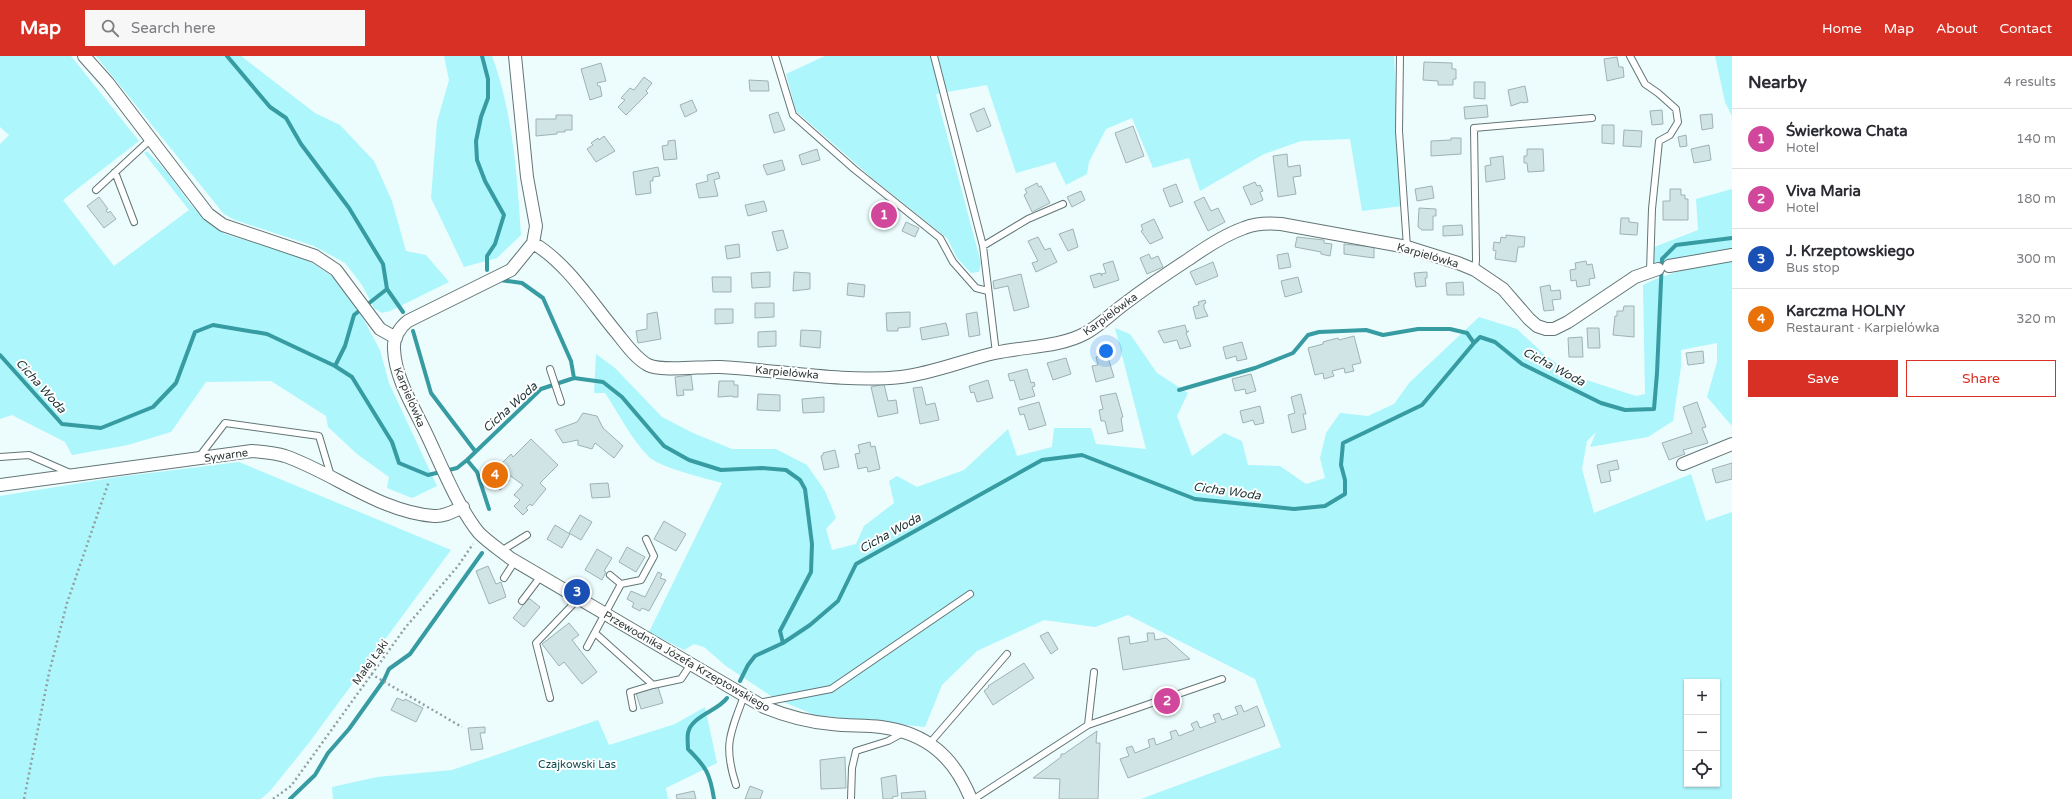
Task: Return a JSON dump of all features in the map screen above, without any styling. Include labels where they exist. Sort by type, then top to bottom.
[{"type":"street","points":[[84,56],[151,139],[208,214],[223,225],[315,256],[326,262],[346,281],[380,329],[396,338]]},
{"type":"street","points":[[515,56],[527,177],[536,226],[533,243]]},
{"type":"street","name":"Karpielówka","points":[[471,521],[449,481],[402,382],[395,363],[393,347],[401,326],[418,315],[511,270],[533,243],[545,250],[639,358],[650,366],[660,368],[712,367],[870,378],[900,377],[926,373],[996,353],[1056,344],[1088,332],[1145,288],[1218,240],[1245,227],[1264,223],[1281,224],[1407,247],[1453,261],[1475,270],[1503,289],[1537,326],[1546,329],[1554,329],[1568,322],[1635,277],[1659,269],[1732,256]]},
{"type":"street","points":[[1683,464],[1732,444]]},
{"type":"street","name":"Sywarne","points":[[0,485],[252,451],[284,456],[331,476],[392,506],[421,514],[441,516],[462,507]]},
{"type":"street","name":"Przewodnika Józefa Krzeptowskiego","points":[[471,521],[480,534],[515,561],[758,704],[779,713],[819,723],[880,727],[900,730],[929,744],[953,764],[960,774],[972,799]]},
{"type":"lane","points":[[775,56],[793,115],[854,169],[940,238],[953,262],[976,288],[988,291]]},
{"type":"lane","points":[[934,56],[983,246],[996,353]]},
{"type":"lane","points":[[1400,56],[1399,131],[1407,247]]},
{"type":"lane","points":[[1630,56],[1645,84],[1676,109],[1678,122],[1670,135],[1659,141],[1652,209],[1659,269]]},
{"type":"lane","points":[[1475,270],[1474,128],[1592,118]]},
{"type":"lane","points":[[96,190],[151,139]]},
{"type":"lane","points":[[115,172],[134,222]]},
{"type":"lane","points":[[983,246],[1028,219],[1063,204]]},
{"type":"lane","points":[[552,377],[550,369],[560,394],[561,402]]},
{"type":"lane","points":[[198,458],[225,423],[319,436],[331,476]]},
{"type":"lane","points":[[0,457],[29,455],[75,475]]},
{"type":"lane","points":[[501,551],[527,535]]},
{"type":"lane","points":[[621,584],[641,580],[654,556],[646,539]]},
{"type":"lane","points":[[504,578],[515,561]]},
{"type":"lane","points":[[610,575],[621,584]]},
{"type":"lane","points":[[522,601],[541,576]]},
{"type":"lane","points":[[587,648],[621,584]]},
{"type":"lane","points":[[758,704],[831,689],[970,594]]},
{"type":"lane","points":[[550,698],[536,643],[579,598]]},
{"type":"lane","points":[[595,632],[653,685]]},
{"type":"lane","points":[[929,744],[1007,654]]},
{"type":"lane","points":[[633,708],[630,692],[681,679],[691,664]]},
{"type":"lane","points":[[1088,725],[1094,672]]},
{"type":"lane","points":[[972,799],[1088,725],[1222,679]]},
{"type":"lane","points":[[736,786],[729,763],[728,746],[744,696]]},
{"type":"lane","points":[[851,799],[852,768],[856,751],[888,741],[899,735],[900,730]]},
{"type":"path","points":[[24,799],[48,673],[67,603],[110,484],[108,471]]},
{"type":"path","name":"Małej Łąki","points":[[273,799],[291,786],[405,628],[458,566],[480,534]]},
{"type":"path","points":[[372,674],[390,686],[462,727]]},
{"type":"green space","points":[[0,56],[71,56],[139,141],[63,200],[114,266],[189,210],[144,153],[147,151],[166,171],[191,205],[209,223],[225,234],[295,255],[314,264],[333,277],[358,309],[380,350],[389,383],[437,486],[412,498],[387,488],[389,477],[357,454],[328,427],[326,416],[271,381],[206,382],[171,432],[128,445],[72,455],[65,442],[12,415],[0,419],[0,144],[9,135],[0,127]]},
{"type":"green space","points":[[96,56],[241,56],[315,113],[340,125],[374,161],[392,201],[406,251],[426,255],[449,282],[390,311],[382,313],[374,308],[362,285],[345,263],[314,246],[235,220],[224,214]]},
{"type":"green space","points":[[444,56],[492,56],[505,99],[516,167],[521,235],[497,258],[464,267],[431,198],[437,122],[449,80]]},
{"type":"green space","points":[[825,56],[1394,56],[1402,206],[1362,211],[1350,139],[1301,141],[1264,154],[1200,191],[1189,158],[1153,168],[1132,118],[1106,129],[1089,162],[1087,174],[1066,185],[1055,162],[1016,173],[987,85],[936,94],[981,263],[979,272],[971,273],[957,258],[947,238],[872,178],[796,111],[786,74]]},
{"type":"green space","points":[[1715,56],[1732,56],[1732,116],[1725,102]]},
{"type":"green space","points":[[1732,189],[1732,253],[1682,259],[1656,266],[1649,249],[1698,230],[1696,199]]},
{"type":"green space","points":[[1732,262],[1732,426],[1707,397],[1717,362],[1717,343],[1681,350],[1681,367],[1673,421],[1648,437],[1590,447],[1596,432],[1587,441],[1582,469],[1594,513],[1691,474],[1706,521],[1732,512],[1732,799],[1141,799],[1281,747],[1255,679],[1128,615],[1095,627],[1044,620],[977,651],[942,685],[925,727],[815,715],[774,698],[726,666],[704,647],[694,644],[684,650],[649,632],[722,483],[673,469],[649,457],[631,434],[605,393],[594,393],[596,354],[615,368],[662,417],[693,433],[732,449],[776,449],[807,465],[825,491],[836,518],[826,529],[832,550],[856,544],[864,526],[894,503],[889,481],[897,476],[917,487],[964,470],[1008,429],[1017,456],[1052,447],[1054,428],[1091,428],[1096,444],[1146,449],[1115,328],[1130,334],[1157,373],[1188,393],[1177,416],[1192,456],[1224,433],[1242,441],[1248,465],[1280,466],[1306,484],[1325,478],[1320,458],[1326,433],[1340,413],[1368,416],[1394,404],[1410,382],[1479,317],[1517,329],[1546,356],[1577,377],[1636,396],[1645,394],[1643,285],[1675,272]]},
{"type":"green space","points":[[239,462],[451,550],[308,744],[270,791],[261,799],[0,799],[0,496],[118,477]]},
{"type":"green space","name":"Czajkowski Las","points":[[705,707],[717,763],[666,788],[668,799],[333,799],[332,787],[377,777],[452,770],[598,720],[609,745],[675,724]]},
{"type":"building","points":[[1617,57],[1619,67],[1623,67],[1624,77],[1607,81],[1604,59]]},
{"type":"building","points":[[1424,62],[1452,63],[1452,69],[1456,69],[1456,79],[1453,79],[1453,85],[1438,85],[1438,81],[1423,80]]},
{"type":"building","points":[[601,63],[606,81],[597,83],[598,86],[600,86],[602,96],[590,100],[581,69]]},
{"type":"building","points":[[644,77],[652,83],[646,91],[648,93],[626,115],[618,107],[625,100],[621,98],[630,88],[634,90]]},
{"type":"building","points":[[749,80],[768,81],[769,91],[750,91]]},
{"type":"building","points":[[1474,82],[1485,82],[1485,99],[1474,98]]},
{"type":"building","points":[[1525,86],[1528,102],[1522,102],[1511,106],[1508,90]]},
{"type":"building","points":[[692,100],[697,111],[685,117],[680,105]]},
{"type":"building","points":[[1487,105],[1488,117],[1465,119],[1464,107]]},
{"type":"building","points":[[984,108],[991,126],[977,132],[970,114]]},
{"type":"building","points":[[1662,110],[1663,124],[1652,125],[1650,111]]},
{"type":"building","points":[[778,112],[785,130],[774,133],[769,115]]},
{"type":"building","points":[[1712,114],[1713,128],[1702,130],[1700,115]]},
{"type":"building","points":[[556,115],[572,115],[572,130],[557,132],[557,134],[536,136],[536,119],[556,119]]},
{"type":"building","points":[[1602,125],[1614,125],[1614,144],[1602,143]]},
{"type":"building","points":[[1133,126],[1144,156],[1126,163],[1115,133]]},
{"type":"building","points":[[1624,130],[1642,131],[1641,147],[1623,146]]},
{"type":"building","points":[[1686,135],[1687,146],[1680,147],[1678,137]]},
{"type":"building","points":[[604,136],[615,151],[596,162],[587,149],[593,145],[591,143]]},
{"type":"building","points":[[1451,138],[1461,138],[1461,154],[1431,156],[1431,141],[1451,140]]},
{"type":"building","points":[[675,140],[677,159],[664,160],[662,146],[668,145],[668,141]]},
{"type":"building","points":[[1709,145],[1711,160],[1694,163],[1691,149]]},
{"type":"building","points":[[817,149],[820,160],[802,165],[799,155]]},
{"type":"building","points":[[1527,149],[1543,149],[1544,171],[1528,172],[1527,163],[1524,163],[1524,156],[1527,156]]},
{"type":"building","points":[[1287,154],[1288,167],[1300,165],[1301,176],[1293,177],[1296,194],[1278,197],[1273,156]]},
{"type":"building","points":[[1503,156],[1505,179],[1486,182],[1485,166],[1491,165],[1490,158]]},
{"type":"building","points":[[782,160],[785,170],[767,175],[763,165]]},
{"type":"building","points":[[658,167],[660,176],[653,177],[653,181],[650,181],[651,193],[636,195],[633,172]]},
{"type":"building","points":[[718,172],[720,178],[714,180],[718,196],[699,198],[696,184],[708,181],[707,175]]},
{"type":"building","points":[[1255,182],[1257,186],[1260,185],[1263,191],[1260,192],[1263,200],[1251,205],[1243,187]]},
{"type":"building","points":[[1037,183],[1039,187],[1041,186],[1050,203],[1032,212],[1024,195],[1027,193],[1025,189]]},
{"type":"building","points":[[1176,184],[1183,202],[1170,207],[1163,189]]},
{"type":"building","points":[[1432,186],[1434,198],[1417,201],[1415,189]]},
{"type":"building","points":[[1670,189],[1681,189],[1681,195],[1685,195],[1685,199],[1688,199],[1688,220],[1663,220],[1663,201],[1670,201]]},
{"type":"building","points":[[1081,191],[1085,200],[1072,207],[1067,197]]},
{"type":"building","points":[[99,197],[108,209],[106,210],[108,213],[110,211],[116,219],[104,228],[87,206]]},
{"type":"building","points":[[1204,197],[1211,211],[1218,208],[1225,222],[1208,231],[1194,202]]},
{"type":"building","points":[[764,201],[767,211],[748,216],[745,205]]},
{"type":"building","points":[[877,206],[895,214],[890,224],[872,216]]},
{"type":"building","points":[[1419,208],[1436,209],[1436,216],[1433,216],[1433,230],[1422,230],[1418,227]]},
{"type":"building","points":[[1621,218],[1629,218],[1629,222],[1638,223],[1637,235],[1620,234]]},
{"type":"building","points":[[1154,219],[1163,238],[1150,244],[1141,231],[1143,230],[1141,225]]},
{"type":"building","points":[[906,222],[919,228],[915,237],[902,231]]},
{"type":"building","points":[[1462,225],[1463,235],[1443,236],[1443,226]]},
{"type":"building","points":[[1073,229],[1078,247],[1068,251],[1059,234]]},
{"type":"building","points":[[783,230],[788,248],[777,251],[772,232]]},
{"type":"building","points":[[1506,235],[1525,237],[1524,247],[1518,247],[1516,262],[1495,259],[1496,251],[1493,250],[1494,242],[1500,243],[1501,237],[1506,238]]},
{"type":"building","points":[[1038,237],[1045,250],[1050,248],[1057,262],[1036,272],[1032,263],[1038,261],[1028,241]]},
{"type":"building","points":[[1297,237],[1324,240],[1324,243],[1332,244],[1330,256],[1321,254],[1321,252],[1295,247]]},
{"type":"building","points":[[739,244],[740,257],[727,259],[725,246]]},
{"type":"building","points":[[1344,244],[1374,247],[1374,258],[1344,254]]},
{"type":"building","points":[[1288,253],[1291,267],[1279,269],[1277,255]]},
{"type":"building","points":[[1149,254],[1151,259],[1158,256],[1163,267],[1147,274],[1140,258]]},
{"type":"building","points":[[1113,261],[1119,280],[1094,288],[1090,276],[1100,273],[1102,276],[1101,274],[1106,273],[1103,264]]},
{"type":"building","points":[[1586,261],[1587,265],[1592,264],[1595,278],[1589,279],[1590,285],[1577,287],[1576,280],[1571,281],[1570,270],[1576,269],[1575,263]]},
{"type":"building","points":[[1213,262],[1218,276],[1196,285],[1190,272]]},
{"type":"building","points":[[770,272],[770,287],[752,288],[751,273]]},
{"type":"building","points":[[794,272],[810,273],[810,289],[793,291]]},
{"type":"building","points":[[1427,272],[1427,278],[1425,278],[1426,286],[1416,287],[1414,273]]},
{"type":"building","points":[[1021,274],[1029,307],[1014,311],[1008,286],[994,289],[993,281]]},
{"type":"building","points":[[712,277],[731,277],[731,292],[713,292]]},
{"type":"building","points":[[1298,277],[1302,292],[1285,297],[1281,281]]},
{"type":"building","points":[[1463,282],[1464,295],[1447,295],[1446,283]]},
{"type":"building","points":[[848,283],[865,285],[864,297],[847,295]]},
{"type":"building","points":[[1550,285],[1551,291],[1560,290],[1561,299],[1552,300],[1554,310],[1544,311],[1540,287]]},
{"type":"building","points":[[1205,300],[1206,303],[1204,304],[1204,308],[1208,316],[1196,319],[1193,307],[1199,305],[1198,302]]},
{"type":"building","points":[[755,303],[774,303],[774,317],[755,318]]},
{"type":"building","points":[[1624,306],[1634,306],[1634,337],[1613,335],[1615,316],[1617,316],[1617,311],[1623,311]]},
{"type":"building","points":[[715,309],[733,309],[733,323],[715,324]]},
{"type":"building","points":[[657,312],[661,339],[638,343],[636,331],[647,329],[647,314]]},
{"type":"building","points":[[910,312],[910,327],[898,328],[898,331],[887,331],[886,313]]},
{"type":"building","points":[[977,312],[980,335],[969,337],[966,314]]},
{"type":"building","points":[[946,323],[949,335],[922,340],[920,328]]},
{"type":"building","points":[[1185,325],[1187,332],[1189,331],[1186,333],[1191,346],[1180,349],[1177,340],[1164,343],[1158,331]]},
{"type":"building","points":[[1587,328],[1599,328],[1600,348],[1588,348]]},
{"type":"building","points":[[801,330],[821,331],[820,348],[800,346]]},
{"type":"building","points":[[776,331],[776,346],[758,347],[758,332]]},
{"type":"building","points":[[1354,336],[1361,363],[1352,365],[1354,371],[1345,373],[1344,368],[1332,371],[1334,376],[1324,379],[1323,373],[1315,375],[1308,348],[1323,344],[1323,342],[1326,341],[1338,338],[1339,340]]},
{"type":"building","points":[[1582,337],[1583,357],[1569,357],[1568,338]]},
{"type":"building","points":[[1242,342],[1247,359],[1237,361],[1236,356],[1226,359],[1223,347]]},
{"type":"building","points":[[1703,351],[1704,363],[1688,365],[1686,353]]},
{"type":"building","points":[[1107,354],[1114,377],[1096,382],[1092,366],[1098,365],[1096,357]]},
{"type":"building","points":[[1066,358],[1071,374],[1053,380],[1047,363]]},
{"type":"building","points":[[1027,369],[1031,383],[1034,382],[1035,386],[1032,387],[1035,396],[1020,400],[1014,380],[1010,381],[1008,374]]},
{"type":"building","points":[[1251,374],[1256,391],[1246,394],[1245,389],[1235,391],[1232,379]]},
{"type":"building","points":[[691,375],[693,390],[683,390],[684,395],[677,396],[675,377]]},
{"type":"building","points":[[988,380],[993,398],[977,402],[974,392],[971,393],[969,386]]},
{"type":"building","points":[[719,381],[734,381],[734,385],[738,385],[738,397],[718,397]]},
{"type":"building","points":[[884,384],[888,401],[896,400],[898,413],[878,417],[871,387]]},
{"type":"building","points":[[922,387],[926,405],[935,403],[939,420],[920,424],[913,388]]},
{"type":"building","points":[[1116,393],[1123,417],[1121,418],[1123,431],[1108,434],[1105,421],[1101,421],[1099,410],[1103,409],[1100,396]]},
{"type":"building","points":[[758,394],[780,395],[780,411],[757,410]]},
{"type":"building","points":[[1301,394],[1306,414],[1303,414],[1306,429],[1292,433],[1288,415],[1295,413],[1291,397]]},
{"type":"building","points":[[824,397],[824,412],[803,413],[802,399]]},
{"type":"building","points":[[1039,402],[1046,425],[1029,430],[1024,414],[1020,415],[1018,408]]},
{"type":"building","points":[[1697,402],[1706,427],[1702,428],[1708,443],[1683,450],[1685,454],[1669,460],[1662,443],[1692,433],[1683,407]]},
{"type":"building","points":[[1260,406],[1264,423],[1255,425],[1253,420],[1243,423],[1240,411]]},
{"type":"building","points":[[583,413],[597,416],[603,428],[623,446],[614,458],[595,443],[592,449],[578,445],[578,440],[563,443],[555,430],[577,422]]},
{"type":"building","points":[[531,439],[558,465],[540,483],[546,489],[532,506],[530,504],[526,508],[528,510],[523,515],[514,506],[520,500],[514,495],[523,485],[508,474],[509,481],[500,490],[489,480],[498,471],[498,467],[511,454],[513,457]]},
{"type":"building","points":[[870,442],[871,447],[875,446],[880,469],[868,472],[867,467],[858,469],[855,454],[860,453],[858,445]]},
{"type":"building","points":[[835,450],[839,467],[824,470],[821,456],[823,453]]},
{"type":"building","points":[[1617,460],[1619,469],[1609,471],[1611,481],[1601,483],[1597,465]]},
{"type":"building","points":[[1732,463],[1732,479],[1716,483],[1712,469]]},
{"type":"building","points":[[608,483],[610,497],[592,498],[590,484]]},
{"type":"building","points":[[580,515],[592,522],[581,540],[569,533]]},
{"type":"building","points":[[664,521],[686,534],[676,551],[654,539]]},
{"type":"building","points":[[555,525],[570,534],[562,548],[547,539]]},
{"type":"building","points":[[627,547],[645,557],[636,572],[619,562]]},
{"type":"building","points":[[597,549],[612,558],[604,571],[606,572],[602,580],[585,570]]},
{"type":"building","points":[[488,566],[496,584],[501,582],[506,597],[489,604],[476,571]]},
{"type":"building","points":[[658,572],[662,574],[660,578],[666,580],[649,611],[642,608],[640,611],[632,607],[634,603],[627,599],[631,591],[645,597]]},
{"type":"building","points":[[528,599],[540,607],[524,627],[513,618]]},
{"type":"building","points":[[569,623],[579,635],[572,640],[597,672],[582,684],[564,662],[559,666],[542,644]]},
{"type":"building","points":[[1048,632],[1058,649],[1051,654],[1040,636]]},
{"type":"building","points":[[1147,633],[1154,633],[1155,640],[1166,638],[1190,659],[1123,670],[1118,638],[1129,636],[1130,644],[1148,641]]},
{"type":"building","points":[[1024,663],[1034,678],[993,705],[984,691],[989,687],[988,686]]},
{"type":"building","points":[[658,687],[663,703],[641,709],[636,693]]},
{"type":"building","points":[[397,698],[404,701],[405,699],[423,708],[416,722],[391,710]]},
{"type":"building","points":[[1241,705],[1244,712],[1257,706],[1265,726],[1128,778],[1120,759],[1129,756],[1126,748],[1132,746],[1135,753],[1150,747],[1148,740],[1154,738],[1156,745],[1172,739],[1170,732],[1176,730],[1179,736],[1194,730],[1191,724],[1197,721],[1200,728],[1216,722],[1213,715],[1219,713],[1222,720],[1238,714],[1235,707]]},
{"type":"building","points":[[485,727],[485,733],[480,733],[483,749],[471,750],[468,728]]},
{"type":"building","points":[[1097,731],[1096,743],[1100,743],[1098,799],[1059,799],[1060,779],[1033,778],[1061,757],[1061,754],[1064,754]]},
{"type":"building","points":[[845,757],[846,788],[821,789],[820,760]]},
{"type":"building","points":[[896,775],[898,796],[892,797],[893,799],[883,799],[881,778]]},
{"type":"building","points":[[750,786],[763,791],[760,799],[745,799]]},
{"type":"building","points":[[694,791],[696,799],[677,799],[676,795]]},
{"type":"building","points":[[925,791],[926,799],[902,799],[901,793]]},
{"type":"waterway","points":[[227,56],[270,107],[286,118],[301,144],[349,208],[383,264],[387,289],[403,312]]},
{"type":"waterway","points":[[482,56],[488,79],[488,98],[481,117],[476,141],[477,160],[485,181],[504,215],[495,244],[487,256],[487,270]]},
{"type":"waterway","name":"Cicha Woda","points":[[0,355],[62,424],[101,428],[153,407],[176,383],[195,332],[213,325],[267,334],[335,366],[352,377],[392,442],[399,463],[428,475],[457,468],[541,389],[574,378],[603,382],[622,397],[664,446],[689,460],[721,470],[762,468],[786,470],[800,480],[805,489],[812,544],[811,572],[780,631],[783,643],[810,625],[838,601],[856,564],[1042,460],[1082,455],[1195,499],[1294,509],[1325,506],[1345,494],[1345,480],[1341,465],[1343,443],[1422,405],[1480,337],[1495,342],[1522,364],[1601,403],[1625,410],[1654,409],[1662,259],[1676,245],[1732,238]]},
{"type":"waterway","points":[[500,280],[522,283],[543,298],[571,361],[574,378]]},
{"type":"waterway","points":[[335,366],[345,346],[354,315],[387,289]]},
{"type":"waterway","points":[[1179,390],[1255,368],[1293,353],[1308,335],[1319,332],[1366,330],[1383,335],[1418,329],[1450,329],[1467,333],[1474,343]]},
{"type":"waterway","points":[[413,331],[431,393],[475,451]]},
{"type":"waterway","points":[[467,460],[477,472],[489,509]]},
{"type":"waterway","points":[[290,799],[315,775],[328,753],[349,729],[384,680],[389,669],[410,654],[482,553]]},
{"type":"waterway","points":[[740,681],[748,665],[755,656],[783,643]]},
{"type":"waterway","points":[[714,799],[709,776],[703,766],[688,749],[688,733],[694,722],[718,707],[727,698]]},
{"type":"place","name":"Świerkowa Chata","points":[[884,215]]},
{"type":"place","name":"Karczma HOLNY","points":[[495,475]]},
{"type":"place","name":"J. Krzeptowskiego","points":[[577,592]]},
{"type":"place","name":"Viva Maria","points":[[1167,701]]}]
